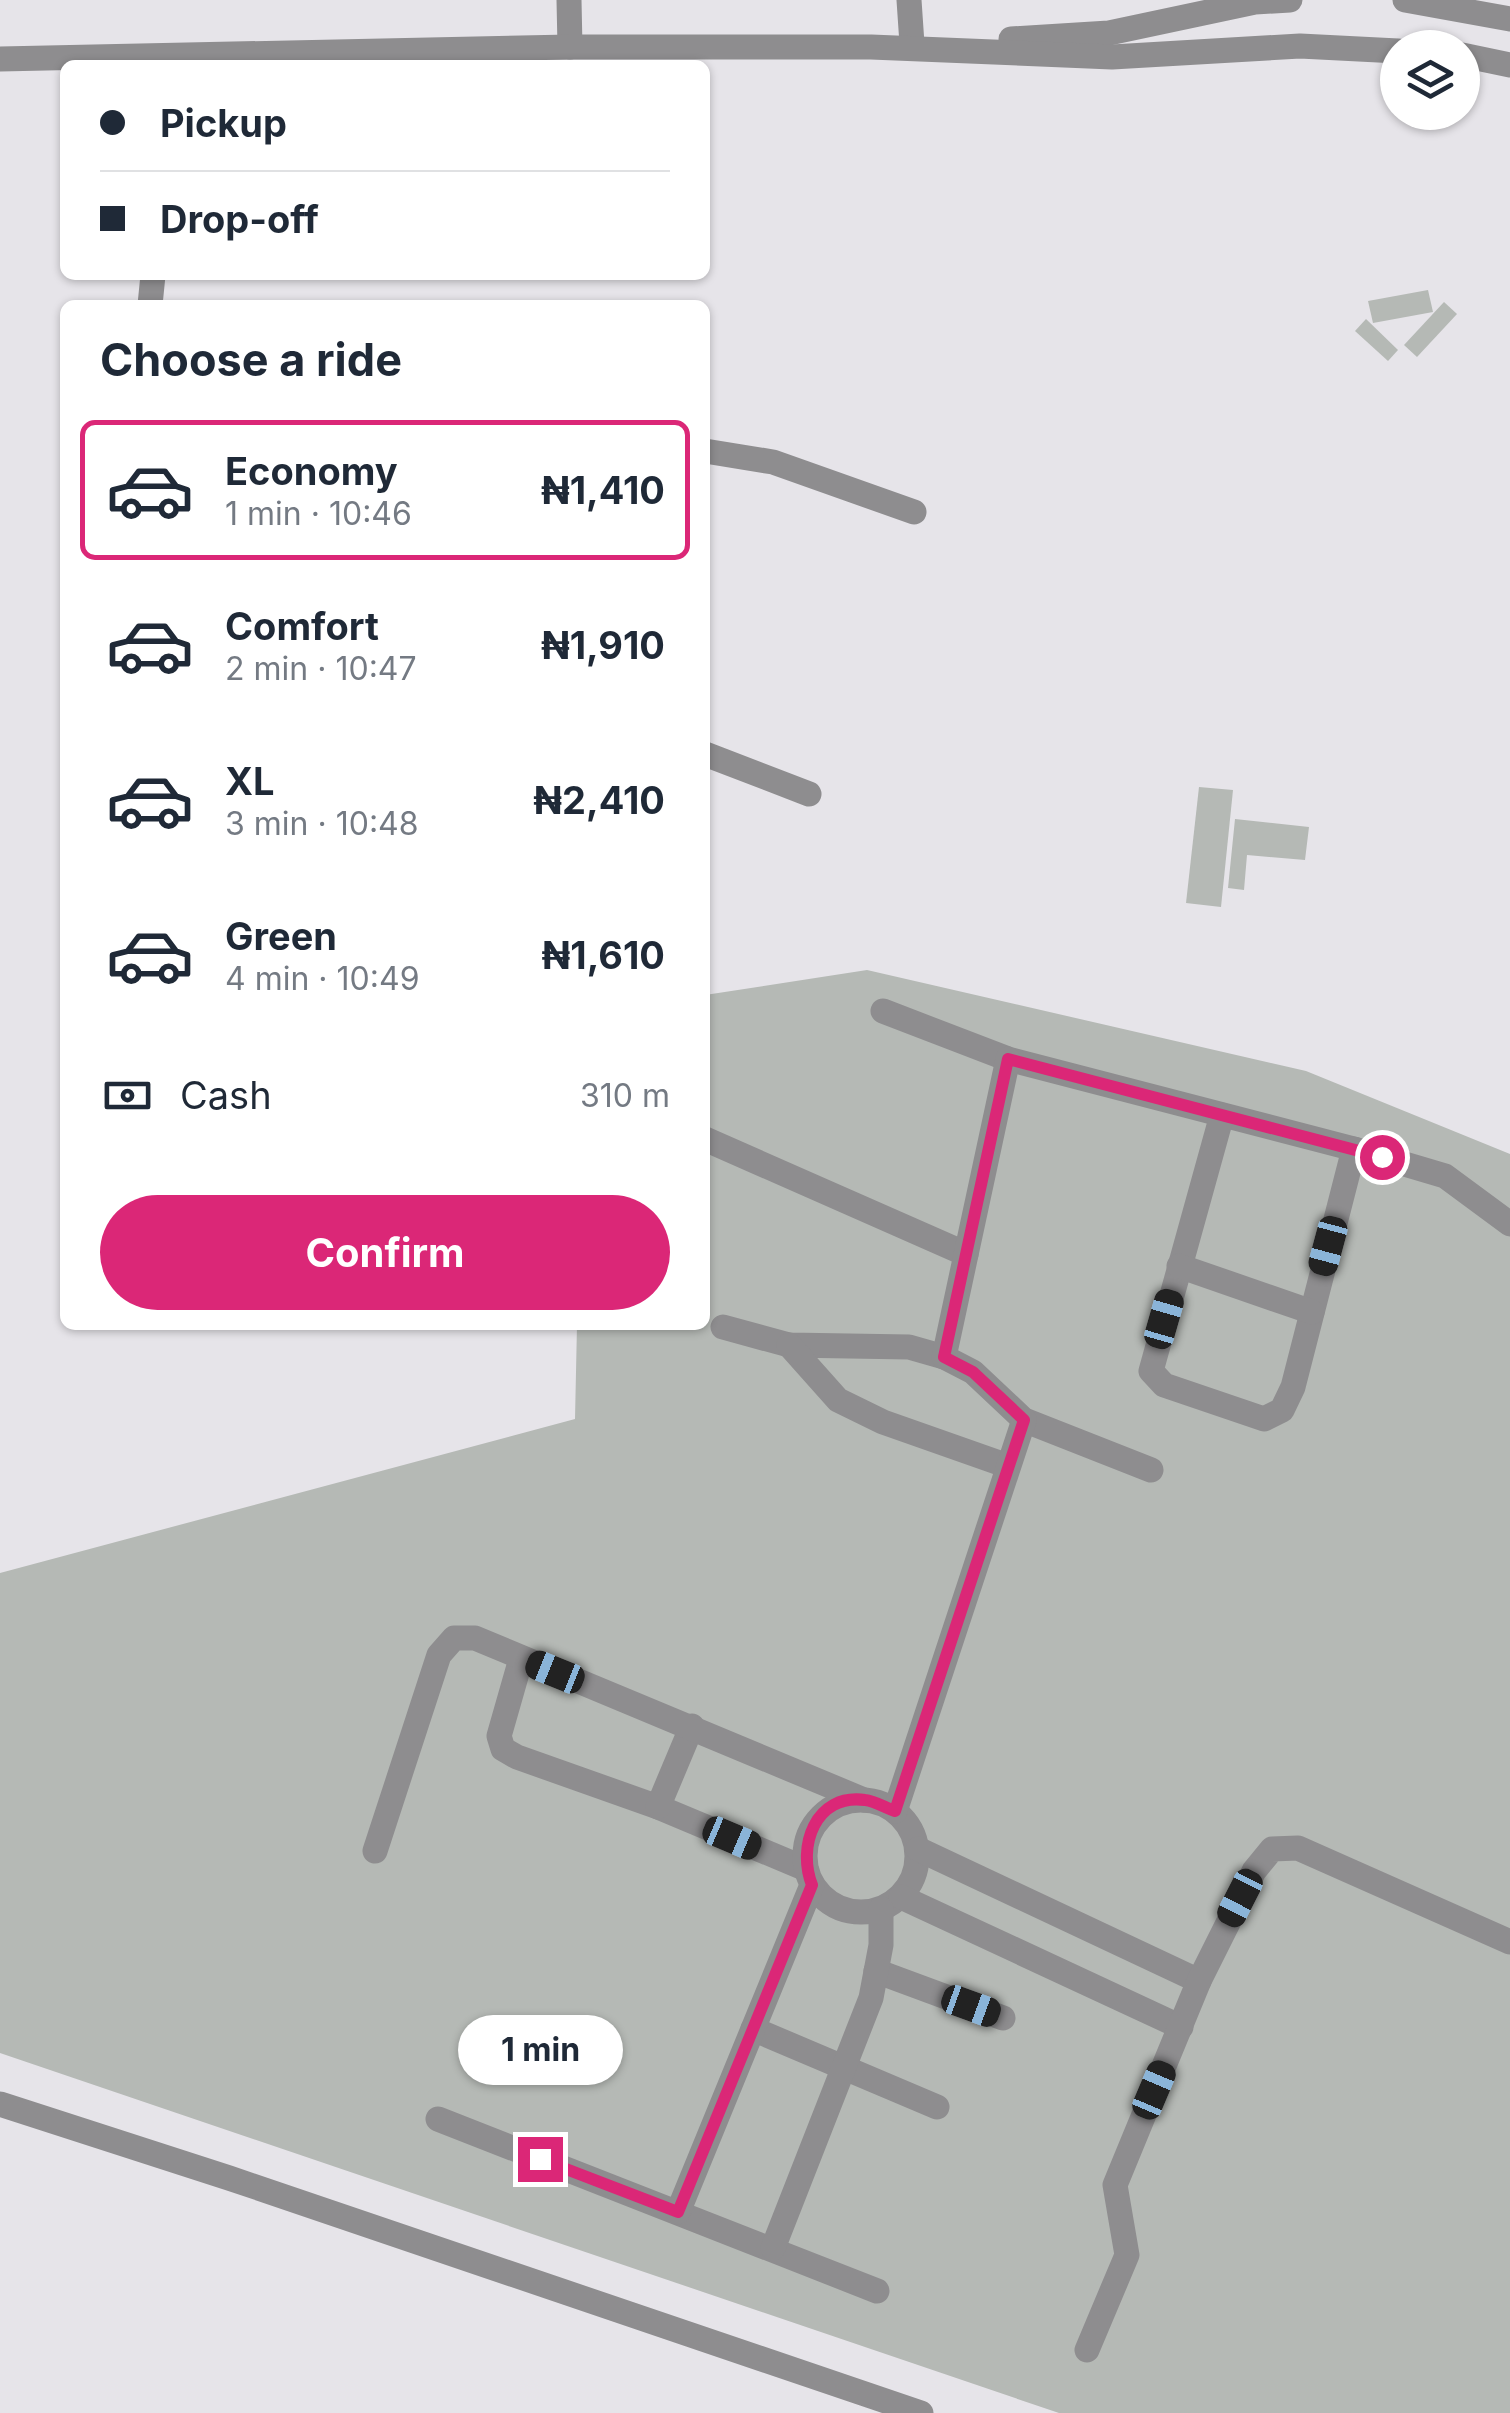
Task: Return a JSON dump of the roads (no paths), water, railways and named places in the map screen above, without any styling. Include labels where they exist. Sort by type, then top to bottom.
[{"type":"street","points":[[568,0],[570,47]]},
{"type":"street","points":[[909,0],[912,44]]},
{"type":"street","points":[[871,47],[1109,33],[1255,2],[1290,0]]},
{"type":"street","points":[[1405,0],[1510,19]]},
{"type":"street","points":[[189,60],[570,47],[871,47],[1112,57],[1300,46],[1380,50]]},
{"type":"street","points":[[0,58],[107,60]]},
{"type":"street","points":[[1480,59],[1510,66]]},
{"type":"street","points":[[710,452],[772,462],[914,512]]},
{"type":"street","points":[[710,756],[809,794]]},
{"type":"street","points":[[884,1011],[1008,1059],[1444,1176],[1510,1224]]},
{"type":"street","points":[[944,1357],[1008,1059]]},
{"type":"street","points":[[1222,1114],[1150,1371],[1164,1384],[1264,1419],[1282,1410],[1292,1388],[1354,1149]]},
{"type":"street","points":[[710,1141],[966,1254]]},
{"type":"street","points":[[1179,1266],[1312,1312]]},
{"type":"street","points":[[723,1328],[789,1345],[909,1348],[944,1357],[973,1372],[1024,1420],[1152,1470]]},
{"type":"street","points":[[789,1345],[838,1400],[883,1422],[1008,1466]]},
{"type":"street","points":[[895,1811],[1024,1420]]},
{"type":"street","points":[[376,1851],[439,1655],[454,1638],[474,1638],[895,1811],[910,1828],[918,1849],[915,1875],[891,1903],[871,1998],[773,2248]]},
{"type":"street","points":[[521,1659],[499,1736],[503,1749],[658,1807],[809,1877]]},
{"type":"street","points":[[658,1807],[692,1726]]},
{"type":"street","points":[[864,1800],[831,1808],[808,1834],[804,1851],[809,1877],[830,1904],[856,1913],[891,1903],[1181,2027]]},
{"type":"street","points":[[1087,2350],[1127,2255],[1115,2185],[1200,1982],[1254,1871],[1272,1849],[1298,1848],[1510,1942]]},
{"type":"street","points":[[918,1849],[1200,1982]]},
{"type":"street","points":[[678,2212],[753,2029],[809,1877]]},
{"type":"street","points":[[876,1971],[1003,2018]]},
{"type":"street","points":[[753,2029],[937,2106]]},
{"type":"street","points":[[0,2104],[921,2413]]},
{"type":"street","points":[[438,2119],[877,2291]]}]
